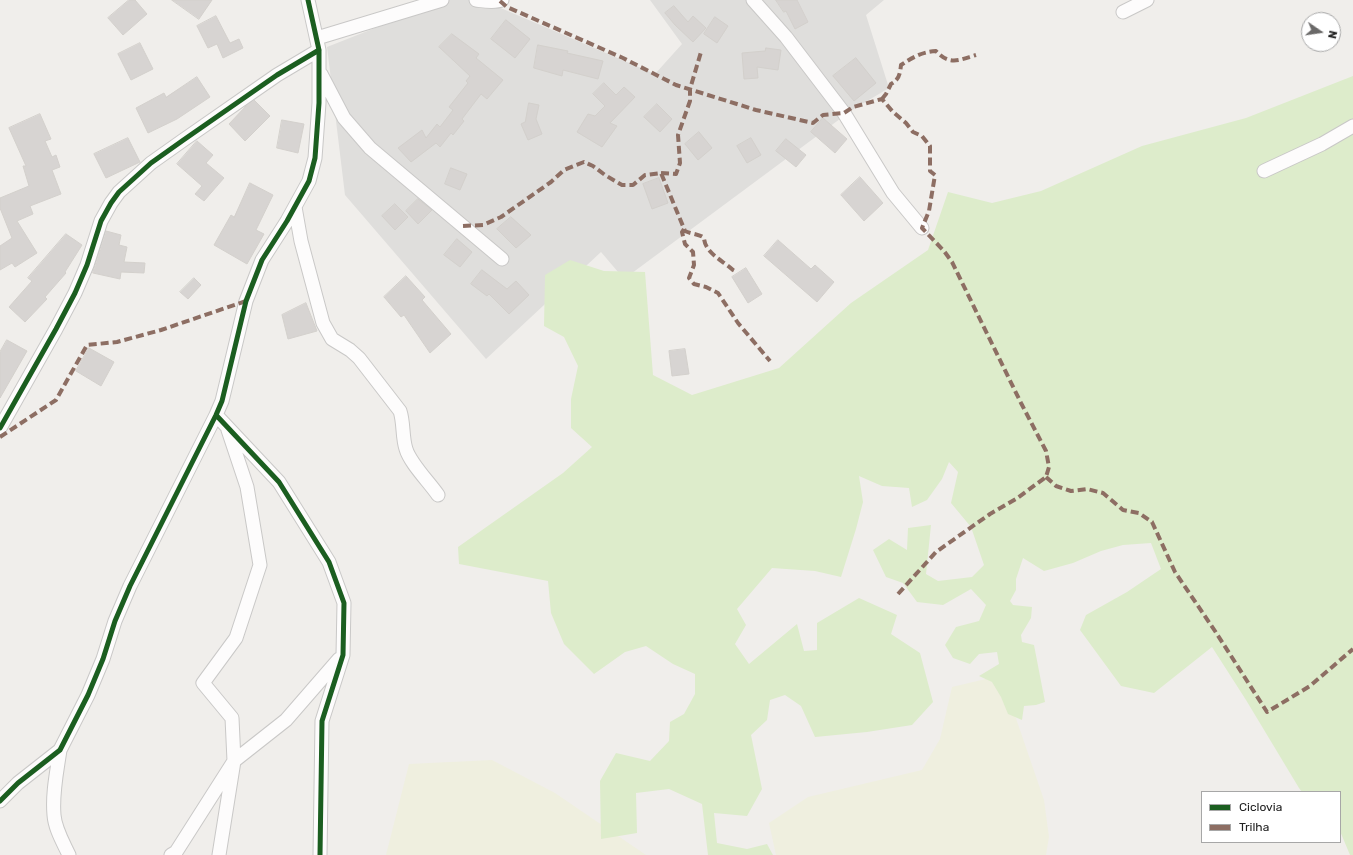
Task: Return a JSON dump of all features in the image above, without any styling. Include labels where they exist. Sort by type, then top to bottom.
[{"type":"street","points":[[69,855],[54,816],[55,789],[60,750],[88,695],[103,659],[115,621],[130,586],[222,401],[246,301],[262,260],[296,207],[309,181],[315,158],[318,132],[320,72],[318,44],[308,0]]},
{"type":"street","points":[[0,428],[75,293],[87,265],[101,221],[119,192],[151,164],[277,75],[318,44],[442,0]]},
{"type":"street","points":[[476,0],[488,2],[502,0]]},
{"type":"street","points":[[753,0],[786,37],[844,113],[893,193],[922,228]]},
{"type":"street","points":[[1123,12],[1147,0]]},
{"type":"street","points":[[320,72],[344,118],[370,148],[502,259]]},
{"type":"street","points":[[1264,171],[1322,144],[1353,126]]},
{"type":"street","points":[[296,207],[301,241],[323,323],[332,338],[359,358],[400,412],[403,419],[402,427],[405,448],[409,459],[438,495]]},
{"type":"street","points":[[216,415],[279,482],[329,562],[344,603],[343,655],[322,721],[320,855]]},
{"type":"street","points":[[219,855],[234,761],[232,718],[203,683],[236,638],[260,566],[247,487],[227,426]]},
{"type":"street","points":[[171,855],[176,852],[234,761],[286,720],[343,655]]},
{"type":"street","points":[[0,801],[18,783],[60,750]]},
{"type":"shaded area","points":[[446,0],[482,0],[655,74],[682,44],[650,0],[884,0],[866,15],[889,88],[852,110],[624,279],[601,252],[486,359],[345,195],[327,47]]},
{"type":"green space","points":[[1353,76],[1353,855],[1350,855],[1341,833],[1341,791],[1301,791],[1212,647],[1154,693],[1121,686],[1080,630],[1086,615],[1127,592],[1161,569],[1151,543],[1123,545],[1101,551],[1073,563],[1044,571],[1023,558],[1016,579],[1016,590],[1010,601],[1013,605],[1032,607],[1031,618],[1021,635],[1022,642],[1034,645],[1045,702],[1036,705],[1024,706],[1022,720],[1008,714],[1001,697],[992,682],[979,676],[999,664],[997,652],[979,654],[970,664],[953,658],[945,645],[956,627],[979,621],[986,605],[971,589],[943,605],[917,602],[903,583],[886,577],[873,550],[889,539],[907,550],[908,528],[931,525],[926,574],[938,581],[972,577],[984,565],[971,527],[951,503],[958,472],[949,462],[942,479],[927,500],[912,507],[909,488],[882,486],[859,476],[863,502],[841,577],[815,571],[772,568],[737,609],[746,625],[735,644],[749,664],[797,624],[804,651],[817,650],[817,623],[859,598],[897,615],[891,634],[920,653],[933,702],[912,725],[867,732],[815,737],[801,706],[785,695],[770,700],[767,720],[751,735],[762,789],[747,816],[714,813],[717,843],[747,849],[767,844],[773,855],[708,855],[702,804],[669,789],[636,793],[637,833],[601,839],[600,781],[616,753],[650,761],[669,741],[670,722],[684,714],[695,694],[695,674],[673,664],[646,646],[625,652],[594,674],[564,644],[551,613],[548,581],[459,564],[458,547],[563,473],[592,447],[571,428],[571,399],[578,366],[564,337],[544,326],[545,275],[570,260],[604,271],[645,272],[653,375],[692,395],[779,368],[851,303],[928,250],[948,192],[992,203],[1041,191],[1142,146],[1246,118]]},
{"type":"green space","points":[[990,678],[1009,698],[1044,800],[1049,837],[1046,855],[776,855],[769,823],[808,797],[922,770],[940,739],[952,687]]},
{"type":"green space","points":[[492,760],[555,793],[646,855],[386,855],[409,764]]},
{"type":"building","points":[[129,0],[135,0],[147,14],[123,35],[108,18]]},
{"type":"building","points":[[172,0],[212,0],[199,19]]},
{"type":"building","points":[[776,0],[797,0],[808,22],[795,29],[786,11],[784,12]]},
{"type":"building","points":[[674,6],[688,22],[693,16],[706,28],[693,42],[665,13]]},
{"type":"building","points":[[216,16],[230,43],[239,39],[243,48],[223,58],[217,44],[208,48],[197,26]]},
{"type":"building","points":[[715,17],[728,26],[717,43],[704,34]]},
{"type":"building","points":[[506,20],[530,39],[515,58],[491,39]]},
{"type":"building","points":[[452,34],[479,54],[476,58],[503,80],[487,99],[481,94],[462,119],[464,121],[453,135],[451,133],[440,147],[436,143],[411,162],[398,148],[422,130],[426,138],[437,124],[440,127],[453,110],[449,107],[468,83],[466,81],[470,76],[439,47]]},
{"type":"building","points":[[140,43],[153,69],[131,80],[118,54]]},
{"type":"building","points":[[538,45],[568,51],[567,53],[603,61],[598,79],[563,70],[562,76],[534,68]]},
{"type":"building","points":[[766,48],[781,50],[778,70],[757,67],[758,78],[744,79],[742,53],[765,51]]},
{"type":"building","points":[[856,58],[876,83],[854,101],[833,76]]},
{"type":"building","points":[[197,77],[210,97],[177,119],[148,133],[136,108],[164,93],[166,97]]},
{"type":"building","points":[[604,83],[616,95],[624,87],[635,97],[610,123],[617,126],[602,147],[577,132],[588,114],[595,116],[605,106],[593,94]]},
{"type":"building","points":[[254,100],[270,116],[245,141],[229,124],[246,106]]},
{"type":"building","points":[[529,103],[539,105],[536,119],[542,134],[528,140],[521,124],[525,122]]},
{"type":"building","points":[[657,104],[672,119],[660,132],[644,117]]},
{"type":"building","points":[[40,114],[51,139],[45,141],[52,157],[56,155],[60,167],[52,170],[61,194],[30,206],[33,214],[17,221],[37,253],[15,267],[12,263],[0,270],[0,246],[12,238],[0,208],[0,198],[29,186],[23,166],[26,166],[9,128]]},
{"type":"building","points":[[823,118],[847,139],[835,153],[811,132]]},
{"type":"building","points":[[282,120],[304,124],[298,153],[277,148]]},
{"type":"building","points":[[699,132],[712,148],[698,160],[685,144]]},
{"type":"building","points":[[128,138],[140,162],[106,178],[94,154]]},
{"type":"building","points":[[751,138],[761,155],[747,163],[737,146]]},
{"type":"building","points":[[786,139],[806,155],[796,167],[776,151]]},
{"type":"building","points":[[197,141],[213,155],[206,163],[224,178],[204,201],[195,194],[202,186],[177,164]]},
{"type":"building","points":[[451,168],[467,174],[460,190],[445,184]]},
{"type":"building","points":[[860,177],[883,203],[864,221],[841,195]]},
{"type":"building","points":[[659,178],[668,203],[652,209],[643,184]]},
{"type":"building","points":[[250,183],[273,195],[256,230],[264,234],[247,264],[214,245],[231,215],[234,217]]},
{"type":"building","points":[[418,199],[432,210],[418,224],[406,211]]},
{"type":"building","points":[[395,204],[408,217],[395,230],[382,216]]},
{"type":"building","points":[[511,217],[531,235],[516,248],[497,229]]},
{"type":"building","points":[[106,231],[121,235],[119,245],[127,247],[124,262],[145,263],[144,273],[121,272],[120,279],[93,273]]},
{"type":"building","points":[[66,234],[82,245],[65,272],[66,273],[45,297],[47,299],[25,322],[9,307],[32,281],[28,278]]},
{"type":"building","points":[[457,239],[472,252],[460,267],[444,255]]},
{"type":"building","points":[[778,240],[811,269],[815,265],[834,282],[817,302],[764,256]]},
{"type":"building","points":[[746,268],[762,294],[748,303],[732,277]]},
{"type":"building","points":[[482,270],[507,289],[516,281],[529,295],[509,314],[489,294],[487,296],[471,284]]},
{"type":"building","points":[[406,276],[425,297],[422,300],[451,334],[430,353],[404,315],[401,317],[384,297]]},
{"type":"building","points":[[194,278],[201,285],[188,299],[180,292]]},
{"type":"building","points":[[306,303],[317,331],[288,339],[282,315]]},
{"type":"building","points":[[7,340],[27,351],[0,398],[0,352]]},
{"type":"building","points":[[89,348],[114,362],[101,386],[76,371]]},
{"type":"building","points":[[685,349],[689,374],[672,376],[669,351]]},
{"type":"marked path","points":[[500,1],[507,7],[623,58],[676,85],[756,110],[813,123],[823,115],[844,113],[853,107],[882,99],[913,132],[922,136],[930,146],[930,171],[935,175],[929,211],[922,228],[944,251],[952,262],[1046,451],[1049,467],[1046,477],[1016,499],[990,514],[936,552],[898,594]]},
{"type":"marked path","points":[[882,99],[891,84],[900,74],[901,65],[918,55],[936,51],[941,56],[950,60],[960,60],[976,55]]},
{"type":"marked path","points":[[661,173],[676,174],[680,163],[678,135],[690,101],[690,89],[701,52]]},
{"type":"marked path","points":[[463,226],[483,225],[501,217],[551,182],[564,170],[584,162],[593,166],[622,185],[633,185],[645,175],[661,173],[685,231],[704,238],[707,248],[715,256],[737,272]]},
{"type":"marked path","points":[[684,229],[682,232],[685,244],[693,252],[694,265],[689,278],[694,284],[706,287],[718,293],[738,323],[770,361]]},
{"type":"marked path","points":[[0,437],[56,400],[87,345],[117,342],[161,330],[246,301]]},
{"type":"marked path","points":[[1046,477],[1056,486],[1071,491],[1087,489],[1103,493],[1123,510],[1139,513],[1152,522],[1175,572],[1267,712],[1310,686],[1353,649]]},
{"type":"cycle path","points":[[0,801],[18,783],[60,750],[88,695],[103,659],[115,621],[130,586],[222,401],[246,301],[262,260],[287,221],[309,181],[315,158],[319,103],[319,50],[308,0]]},
{"type":"cycle path","points":[[0,428],[75,293],[87,265],[101,221],[119,192],[151,163],[277,75],[319,50]]},
{"type":"cycle path","points":[[216,415],[279,482],[329,562],[344,603],[343,655],[322,721],[320,855]]}]
